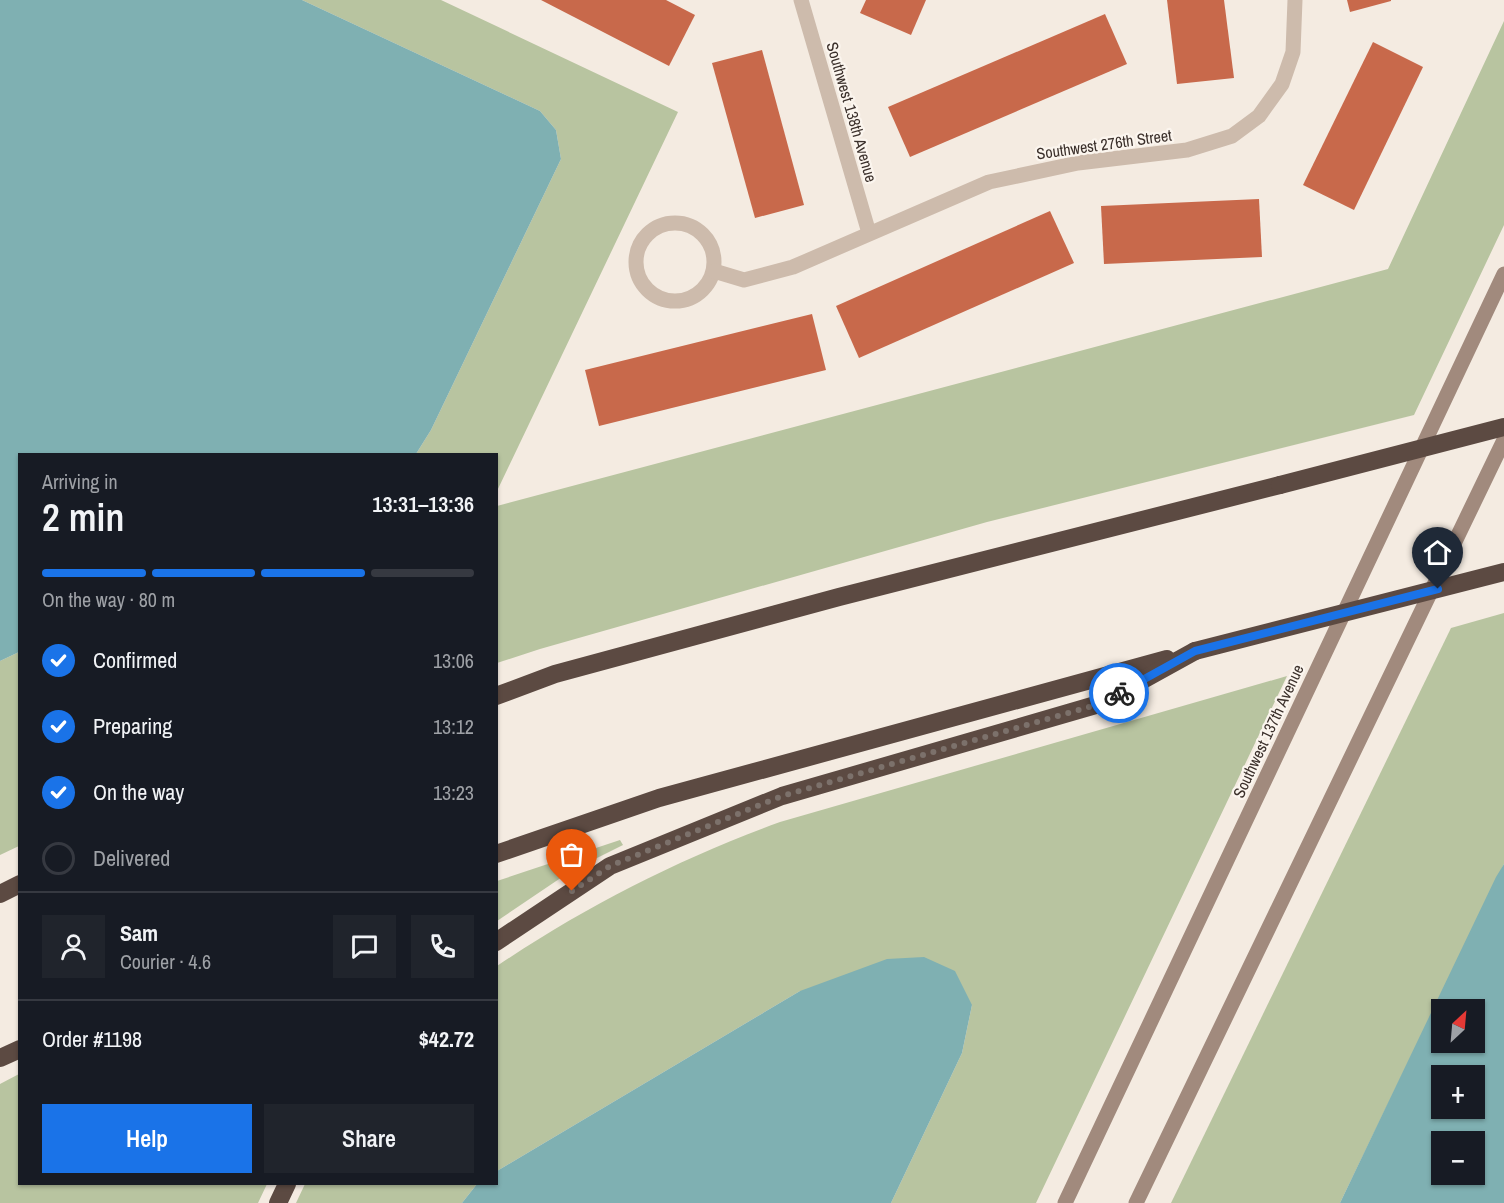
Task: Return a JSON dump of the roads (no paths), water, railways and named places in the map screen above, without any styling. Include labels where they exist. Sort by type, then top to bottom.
[{"type":"highway","points":[[498,695],[555,674],[816,603],[1504,427]]},
{"type":"highway","points":[[498,853],[659,798],[1195,651],[1504,572]]},
{"type":"highway","points":[[498,941],[610,866],[782,796],[1099,704],[1195,651]]},
{"type":"highway","points":[[0,894],[18,885]]},
{"type":"highway","points":[[0,1058],[18,1050]]},
{"type":"highway","points":[[278,1203],[287,1185]]},
{"type":"main road","name":"Southwest 137th Avenue","points":[[1065,1203],[1504,274]]},
{"type":"main road","points":[[1136,1203],[1504,440]]},
{"type":"street","name":"Southwest 138th Avenue","points":[[801,0],[869,233]]},
{"type":"street","name":"Southwest 276th Street","points":[[714,271],[744,280],[793,267],[989,182],[1078,163],[1187,150],[1232,136],[1259,116],[1282,84],[1293,52],[1295,0]]},
{"type":"street","points":[[668,224],[683,224],[698,230],[708,241],[714,256],[714,271],[708,285],[696,296],[682,301],[667,301],[653,295],[642,284],[636,269],[636,254],[642,240],[653,229],[668,224]]},
{"type":"water","points":[[0,0],[302,0],[540,111],[556,130],[561,159],[431,430],[417,453],[18,453],[18,652],[0,661]]},
{"type":"water","points":[[1504,864],[1504,1203],[1340,1203],[1431,1013],[1431,1053],[1485,1053],[1485,999],[1438,999]]},
{"type":"water","points":[[924,957],[955,971],[972,1005],[962,1053],[891,1203],[462,1203],[476,1185],[498,1185],[498,1170],[800,991],[887,959]]}]
